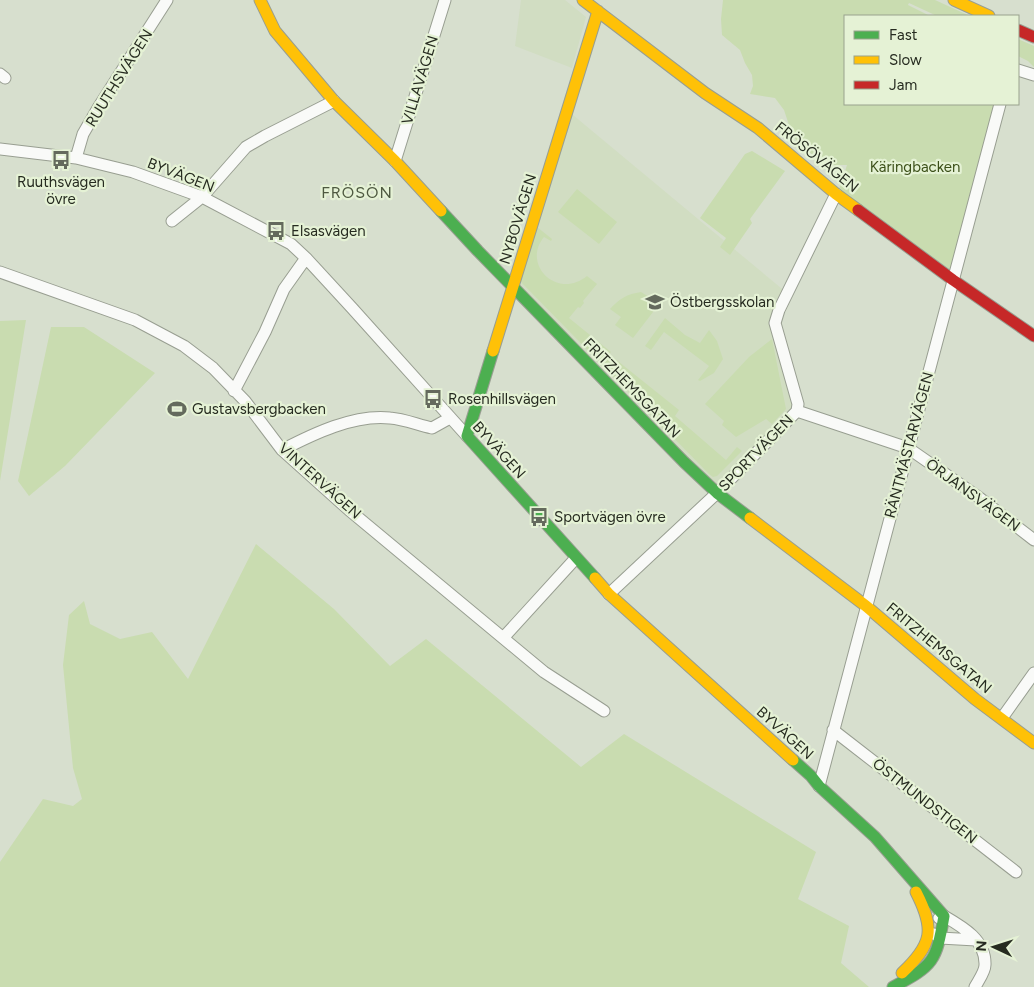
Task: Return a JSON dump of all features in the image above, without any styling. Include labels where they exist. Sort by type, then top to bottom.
[{"type":"street","name":"RUUTHSVÄGEN","points":[[76,158],[83,134],[98,108],[168,0]]},
{"type":"street","name":"FRITZHEMSGATAN","points":[[260,0],[276,31],[334,101],[395,160],[478,251],[684,462],[717,493],[866,606],[975,699],[1034,743]]},
{"type":"street","name":"VILLAVÄGEN","points":[[395,160],[445,0]]},
{"type":"street","name":"FRÖSÖVÄGEN","points":[[582,0],[706,93],[758,128],[836,194],[953,280],[1034,336]]},
{"type":"street","points":[[954,0],[987,15]]},
{"type":"street","name":"NYBOVÄGEN","points":[[467,436],[598,11]]},
{"type":"street","points":[[1019,30],[1034,37]]},
{"type":"street","points":[[1019,70],[1034,75]]},
{"type":"street","points":[[172,221],[202,197],[246,147],[334,101]]},
{"type":"street","name":"RÄNTMÄSTARVÄGEN","points":[[818,786],[1000,105]]},
{"type":"street","name":"BYVÄGEN","points":[[0,149],[76,158],[133,172],[202,197],[291,244],[306,258],[608,594],[811,776],[818,786],[874,837],[944,916]]},
{"type":"street","name":"SPORTVÄGEN","points":[[608,594],[717,493],[797,411],[798,404],[775,323],[778,310],[836,194]]},
{"type":"street","points":[[234,391],[266,332],[284,289],[306,258]]},
{"type":"street","name":"VINTERVÄGEN","points":[[0,272],[135,320],[184,346],[213,368],[245,401],[282,450],[396,550],[544,672],[604,710]]},
{"type":"street","name":"ÖRJANSVÄGEN","points":[[797,411],[908,448],[977,496],[1034,540]]},
{"type":"street","points":[[282,450],[314,433],[374,417],[390,418],[432,428],[450,418]]},
{"type":"street","points":[[503,638],[576,558]]},
{"type":"street","points":[[1002,718],[1034,673]]},
{"type":"street","name":"ÖSTMUNDSTIGEN","points":[[833,730],[1016,872]]},
{"type":"street","name":"BYVÄGEN","points":[[913,883],[929,928]]},
{"type":"street","points":[[887,987],[916,960],[929,928],[944,916]]},
{"type":"street","points":[[893,987],[932,961],[940,938],[944,916]]},
{"type":"street","points":[[944,916],[966,928],[982,948],[986,967],[975,987]]},
{"type":"street","points":[[929,928],[940,938],[976,940]]},
{"type":"shaded area","points":[[521,0],[565,0],[586,17],[572,68],[515,46]]},
{"type":"shaded area","name":"Östbergsskolan","points":[[567,110],[787,293],[775,323],[798,404],[717,493],[513,286]]},
{"type":"green space","name":"Käringbacken","points":[[723,0],[935,0],[968,15],[935,15],[909,3],[908,5],[928,15],[844,15],[844,105],[997,105],[952,273],[839,189],[847,165],[825,165],[797,142],[784,110],[775,98],[750,94],[753,86],[752,75],[740,50],[722,35]]},
{"type":"green space","points":[[1019,39],[1034,46],[1034,67],[1019,56]]},
{"type":"green space","points":[[752,151],[785,171],[750,219],[752,223],[730,255],[720,247],[726,238],[700,218],[745,154]]},
{"type":"green space","points":[[577,189],[617,222],[599,244],[558,212]]},
{"type":"green space","points":[[537,227],[552,239],[551,241],[544,237],[538,248],[537,258],[540,268],[546,276],[555,282],[565,284],[576,282],[587,276],[597,284],[583,301],[584,303],[580,308],[578,307],[569,318],[611,352],[609,354],[679,410],[675,416],[726,460],[737,447],[742,451],[717,476],[713,477],[709,474],[520,281]]},
{"type":"green space","points":[[641,292],[649,297],[653,312],[633,338],[615,325],[621,317],[610,309],[624,297]]},
{"type":"green space","points":[[665,318],[685,335],[700,343],[709,330],[717,341],[723,359],[714,373],[700,381],[698,380],[709,366],[664,332],[651,350],[645,346]]},
{"type":"green space","points":[[26,320],[0,481],[0,321]]},
{"type":"green space","points":[[51,327],[84,327],[155,373],[65,466],[29,496],[18,481]]},
{"type":"green space","points":[[772,339],[786,409],[772,424],[766,419],[736,437],[722,425],[724,421],[705,404],[749,357]]},
{"type":"green space","points":[[256,544],[334,609],[390,666],[426,639],[581,767],[624,734],[816,852],[798,899],[849,926],[841,963],[869,987],[0,987],[0,862],[43,799],[73,806],[82,799],[73,768],[63,665],[69,615],[84,601],[90,624],[120,639],[152,632],[188,679]]},
{"type":"traffic: fast","points":[[441,211],[684,462],[717,493],[750,518]]},
{"type":"traffic: fast","points":[[493,351],[467,436],[595,578]]},
{"type":"traffic: fast","points":[[793,760],[875,837],[944,916],[938,943],[931,961],[917,973],[893,987]]},
{"type":"traffic: slow","points":[[260,0],[275,31],[334,101],[395,161],[441,211]]},
{"type":"traffic: slow","points":[[583,0],[705,93],[758,128],[836,194],[858,210]]},
{"type":"traffic: slow","points":[[954,0],[987,15]]},
{"type":"traffic: slow","points":[[493,351],[598,11]]},
{"type":"traffic: slow","points":[[750,518],[866,606],[975,699],[1034,743]]},
{"type":"traffic: slow","points":[[595,578],[609,594],[793,760]]},
{"type":"traffic: slow","points":[[902,973],[920,953],[928,936],[926,916],[916,892]]},
{"type":"traffic: jam","points":[[1019,30],[1034,37]]},
{"type":"traffic: jam","points":[[858,210],[953,280],[1034,336]]},
{"type":"place","name":"Ruuthsvägen övre","points":[[61,160]]},
{"type":"place","name":"Elsasvägen","points":[[276,231]]},
{"type":"place","name":"Östbergsskolan","points":[[655,302]]},
{"type":"place","name":"Rosenhillsvägen","points":[[433,399]]},
{"type":"place","name":"Gustavsbergbacken","points":[[177,409]]},
{"type":"place","name":"Sportvägen övre","points":[[539,517]]},
{"type":"district","name":"FRÖSÖN","points":[[357,192]]}]
